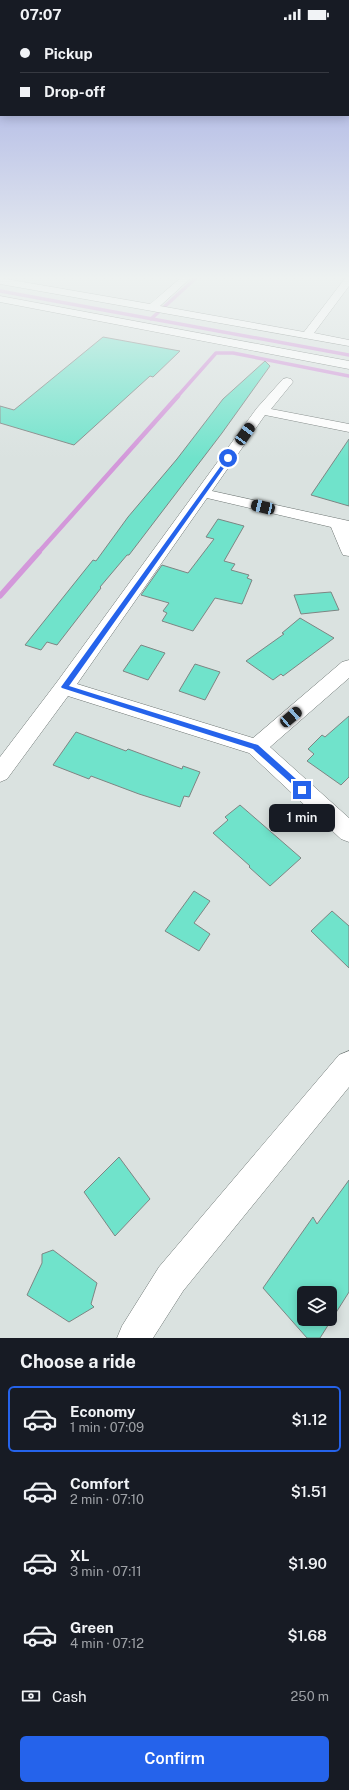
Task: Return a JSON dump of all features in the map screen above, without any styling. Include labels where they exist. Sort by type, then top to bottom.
[{"type":"street","points":[[196,337],[349,366]]},
{"type":"street","points":[[318,337],[349,343]]},
{"type":"street","points":[[0,773],[64,687],[262,411],[287,382]]},
{"type":"street","points":[[262,411],[349,428]]},
{"type":"street","points":[[203,493],[343,525],[349,551]]},
{"type":"street","points":[[256,747],[349,667]]},
{"type":"street","points":[[64,687],[256,747],[349,832]]},
{"type":"street","points":[[134,1338],[171,1279],[349,1065]]},
{"type":"building","points":[[103,337],[180,351],[153,377],[150,376],[74,445],[0,423],[0,406],[14,410]]},
{"type":"building","points":[[265,361],[270,366],[222,433],[129,555],[127,555],[100,587],[101,588],[57,645],[47,642],[41,650],[25,645],[93,560],[96,561],[128,517],[177,459],[223,399]]},
{"type":"building","points":[[349,439],[349,506],[311,495]]},
{"type":"building","points":[[218,519],[244,526],[224,561],[235,564],[231,570],[249,575],[247,578],[252,580],[242,604],[215,598],[193,631],[162,621],[167,613],[163,611],[169,603],[141,595],[162,565],[188,573],[214,539],[206,537]]},
{"type":"building","points":[[331,592],[339,610],[301,614],[294,595]]},
{"type":"building","points":[[300,618],[334,638],[283,676],[281,674],[273,680],[246,661],[284,634],[282,633]]},
{"type":"building","points":[[141,645],[165,653],[148,680],[123,671]]},
{"type":"building","points":[[195,664],[220,672],[205,700],[179,691]]},
{"type":"building","points":[[349,716],[349,777],[341,785],[307,761],[314,754],[308,749],[322,735],[325,737]]},
{"type":"building","points":[[76,732],[126,751],[128,749],[182,769],[183,766],[200,772],[189,797],[184,796],[180,807],[139,794],[91,776],[89,779],[53,765]]},
{"type":"building","points":[[240,805],[301,858],[270,886],[213,833],[228,820],[225,817]]},
{"type":"building","points":[[194,891],[210,901],[194,923],[210,934],[199,951],[165,931]]},
{"type":"building","points":[[332,911],[349,926],[349,968],[311,931]]},
{"type":"building","points":[[119,1157],[150,1199],[115,1236],[84,1192]]},
{"type":"building","points":[[349,1180],[349,1292],[337,1311],[337,1286],[297,1286],[297,1326],[328,1326],[320,1338],[307,1338],[263,1288],[313,1217],[317,1224]]},
{"type":"building","points":[[53,1250],[97,1283],[91,1304],[94,1307],[69,1322],[27,1295],[42,1263],[42,1254]]},
{"type":"waterway","points":[[252,337],[349,355]]},
{"type":"waterway","points":[[177,397],[216,353],[233,353],[349,376]]},
{"type":"waterway","points":[[38,553],[178,396]]},
{"type":"waterway","points":[[0,596],[39,552]]},
{"type":"route","points":[[228,458],[64,687],[256,747],[302,790]]}]
